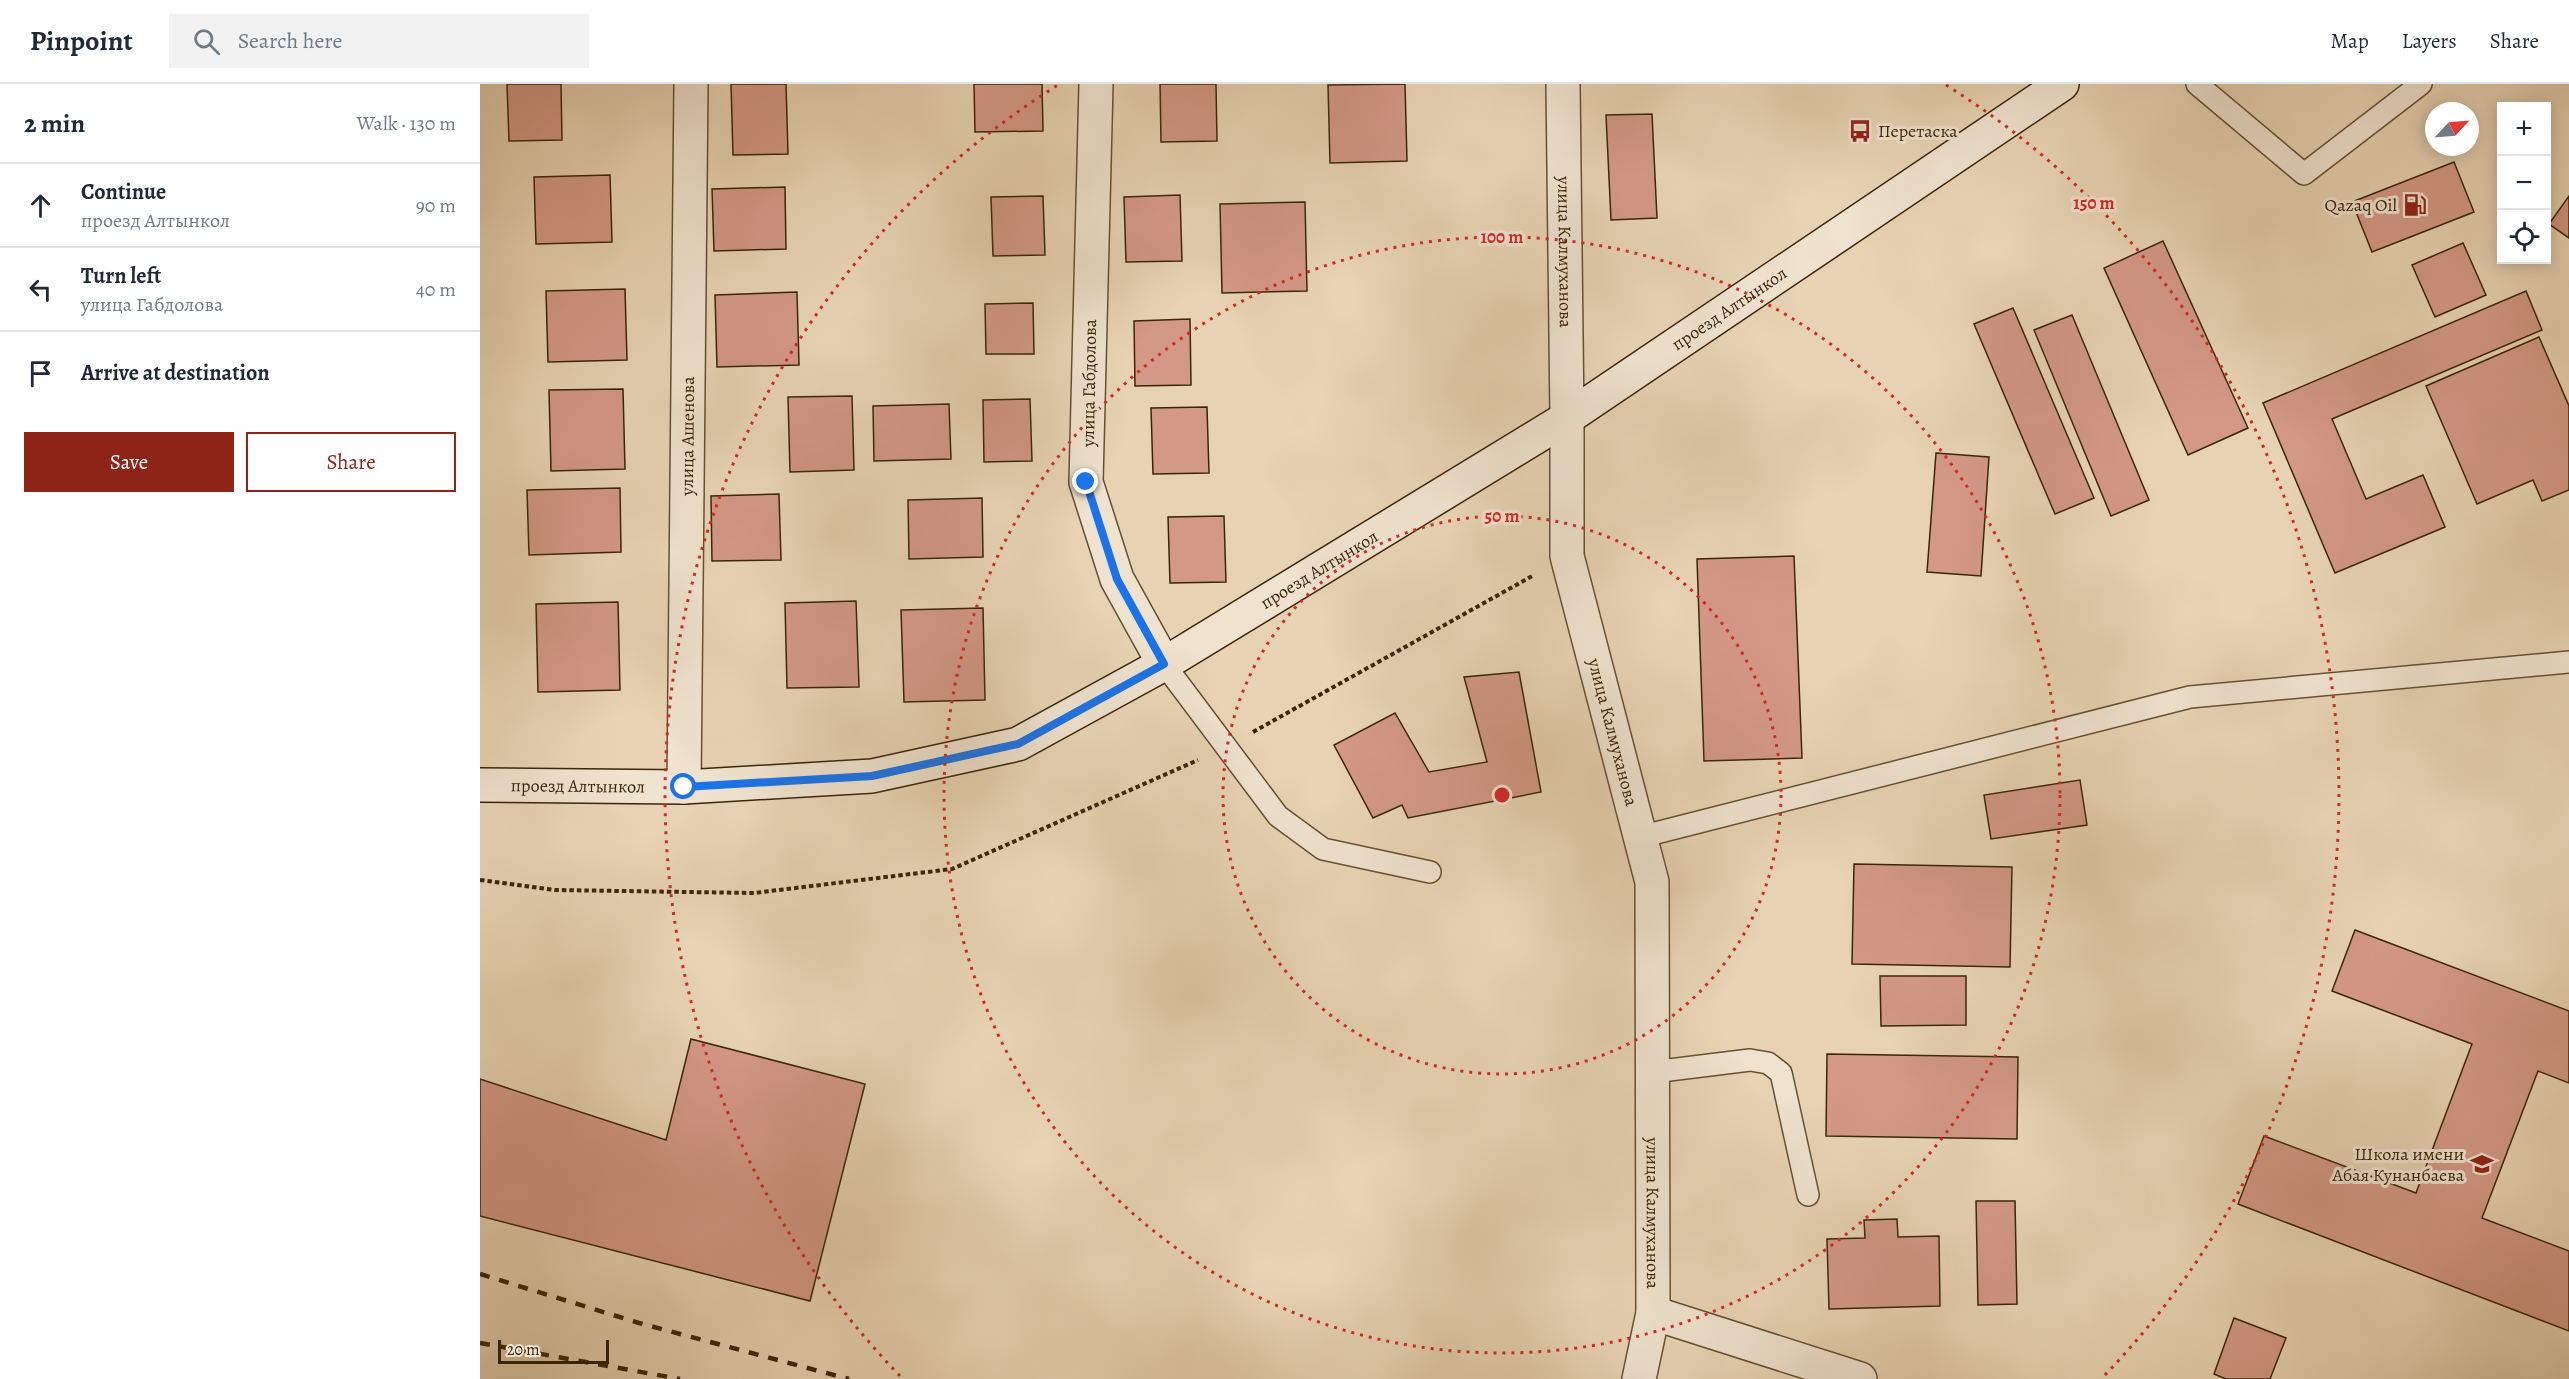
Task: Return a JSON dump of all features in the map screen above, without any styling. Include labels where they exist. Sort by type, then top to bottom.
[{"type":"street","name":"улица Ашенова","points":[[684,787],[691,84]]},
{"type":"street","name":"улица Габдолова","points":[[1096,84],[1086,482],[1117,579],[1164,664]]},
{"type":"street","name":"улица Калмуханова","points":[[1563,84],[1567,556],[1652,882],[1653,1313],[1639,1379]]},
{"type":"street","name":"проезд Алтынкол","points":[[480,785],[684,787],[872,776],[1018,744],[1164,664],[1567,418],[2062,84]]},
{"type":"street","points":[[1653,1313],[1860,1379]]},
{"type":"lane","points":[[2198,84],[2304,174],[2421,84]]},
{"type":"lane","points":[[1640,837],[2190,697],[2569,662]]},
{"type":"lane","points":[[1164,664],[1278,816],[1323,849],[1430,872]]},
{"type":"lane","points":[[1653,1072],[1750,1060],[1768,1062],[1781,1073],[1808,1195]]},
{"type":"path","points":[[480,880],[555,890],[754,893],[952,869],[1227,747],[1567,556]]},
{"type":"building","points":[[507,84],[561,84],[562,140],[509,141]]},
{"type":"building","points":[[731,84],[786,84],[788,154],[733,155]]},
{"type":"building","points":[[974,84],[1042,84],[1043,131],[975,132]]},
{"type":"building","points":[[1160,84],[1216,84],[1217,141],[1161,142]]},
{"type":"building","points":[[1405,84],[1407,161],[1330,163],[1328,85]]},
{"type":"building","points":[[1652,114],[1657,218],[1611,220],[1606,115]]},
{"type":"building","points":[[2454,162],[2474,212],[2372,252],[2352,202]]},
{"type":"building","points":[[610,175],[612,242],[536,244],[534,177]]},
{"type":"building","points":[[785,187],[786,249],[714,251],[712,189]]},
{"type":"building","points":[[1180,195],[1182,261],[1126,262],[1124,197]]},
{"type":"building","points":[[1043,196],[1045,255],[993,256],[991,197]]},
{"type":"building","points":[[2569,196],[2569,238],[2551,225],[2551,221]]},
{"type":"building","points":[[1305,202],[1307,291],[1222,293],[1220,204]]},
{"type":"building","points":[[2163,241],[2248,428],[2188,455],[2104,268]]},
{"type":"building","points":[[2463,243],[2486,295],[2435,317],[2412,265]]},
{"type":"building","points":[[625,289],[627,360],[548,362],[546,291]]},
{"type":"building","points":[[2526,291],[2542,330],[2332,419],[2366,499],[2423,475],[2445,527],[2335,573],[2263,403]]},
{"type":"building","points":[[797,292],[799,365],[717,367],[715,295]]},
{"type":"building","points":[[1033,303],[1034,354],[986,354],[985,304]]},
{"type":"building","points":[[2013,308],[2094,498],[2055,514],[1974,324]]},
{"type":"building","points":[[2072,315],[2149,500],[2111,516],[2034,330]]},
{"type":"building","points":[[1190,319],[1191,385],[1135,386],[1134,321]]},
{"type":"building","points":[[2539,337],[2569,406],[2569,490],[2542,501],[2533,480],[2477,504],[2426,386]]},
{"type":"building","points":[[623,389],[625,469],[551,471],[549,390]]},
{"type":"building","points":[[852,396],[854,470],[790,472],[788,397]]},
{"type":"building","points":[[1030,399],[1032,461],[984,462],[983,400]]},
{"type":"building","points":[[949,404],[951,459],[874,461],[873,406]]},
{"type":"building","points":[[1207,407],[1209,473],[1153,474],[1151,408]]},
{"type":"building","points":[[1936,453],[1989,457],[1981,576],[1927,572]]},
{"type":"building","points":[[620,488],[621,552],[529,555],[527,490]]},
{"type":"building","points":[[779,494],[781,560],[712,561],[711,496]]},
{"type":"building","points":[[982,498],[983,557],[909,559],[908,500]]},
{"type":"building","points":[[1224,516],[1226,582],[1170,583],[1168,517]]},
{"type":"building","points":[[1794,556],[1802,758],[1704,761],[1697,559]]},
{"type":"building","points":[[856,601],[859,687],[787,688],[785,603]]},
{"type":"building","points":[[618,602],[620,690],[538,692],[536,604]]},
{"type":"building","points":[[983,608],[985,700],[904,702],[901,610]]},
{"type":"building","points":[[1519,672],[1541,792],[1408,818],[1402,805],[1373,818],[1334,745],[1395,713],[1429,772],[1487,762],[1464,677]]},
{"type":"building","points":[[2080,780],[2087,825],[1991,839],[1984,795]]},
{"type":"building","points":[[1854,864],[2012,867],[2010,967],[1852,964]]},
{"type":"building","points":[[2355,930],[2569,1011],[2569,1083],[2538,1071],[2482,1218],[2569,1251],[2569,1331],[2238,1204],[2264,1136],[2416,1193],[2472,1044],[2332,991]]},
{"type":"building","points":[[1880,976],[1966,976],[1966,1025],[1881,1026]]},
{"type":"building","points":[[691,1039],[865,1084],[810,1301],[480,1216],[480,1079],[666,1140]]},
{"type":"building","points":[[1827,1054],[2018,1057],[2017,1139],[1826,1136]]},
{"type":"building","points":[[1976,1201],[2015,1201],[2017,1304],[1978,1305]]},
{"type":"building","points":[[1897,1219],[1898,1237],[1939,1236],[1940,1306],[1829,1309],[1827,1239],[1865,1238],[1864,1220]]},
{"type":"building","points":[[2234,1318],[2286,1338],[2270,1379],[2226,1379],[2214,1374]]},
{"type":"railway","points":[[480,1274],[639,1323],[849,1379]]},
{"type":"railway","points":[[480,1343],[680,1379]]},
{"type":"place","name":"Перетаска","points":[[1860,131]]},
{"type":"place","name":"Qazaq Oil","points":[[2415,205]]},
{"type":"place","name":"Школа имени Абая Кунанбаева","points":[[2482,1164]]},
{"type":"route","points":[[684,787],[872,776],[1018,744],[1164,664],[1117,579],[1086,482]]}]
